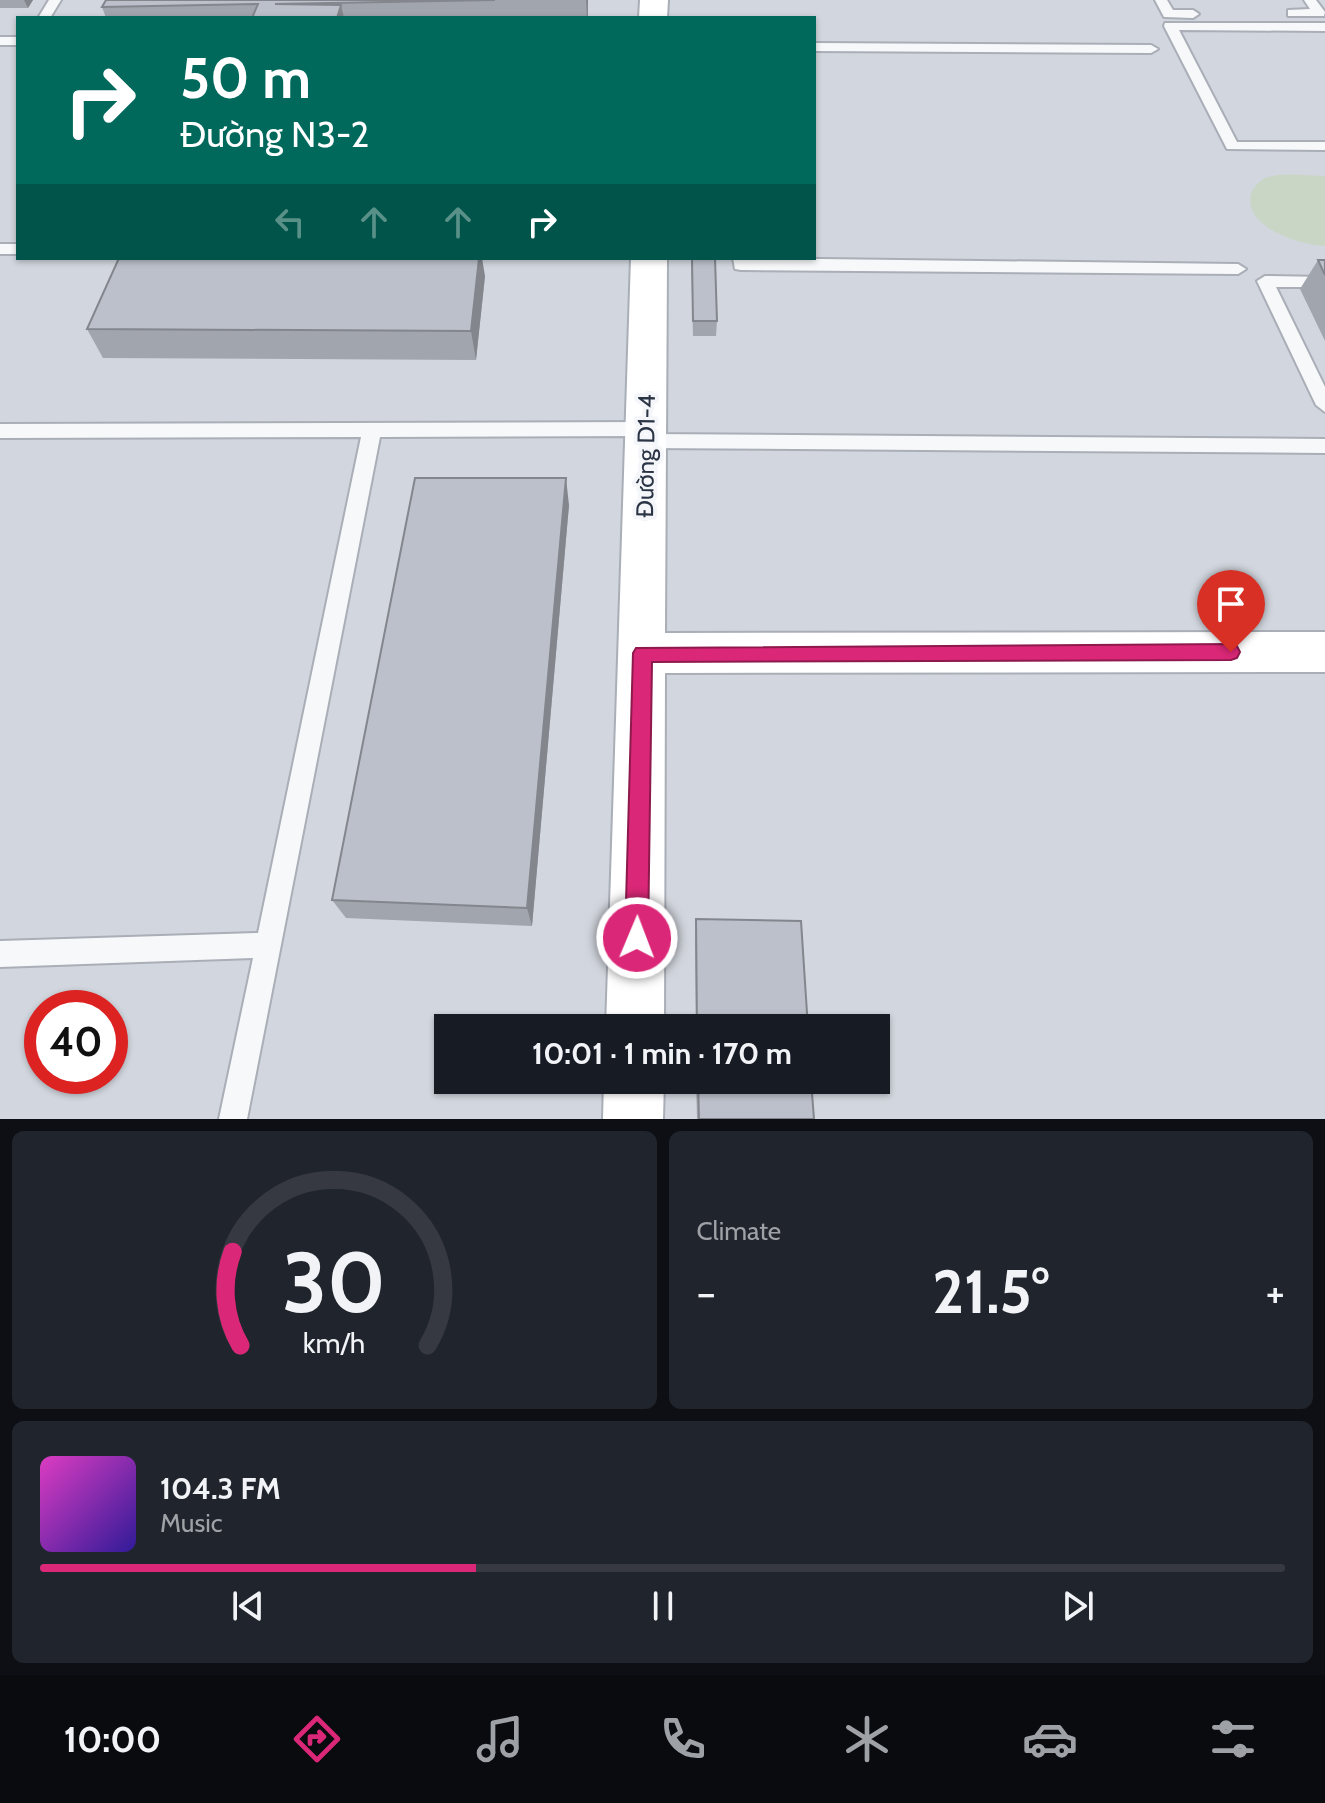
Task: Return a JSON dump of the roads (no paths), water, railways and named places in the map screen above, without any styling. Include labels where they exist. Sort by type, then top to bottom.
[{"type":"street","name":"Đường D1-4","points":[[635,1014],[649,260]]},
{"type":"street","points":[[643,653],[1325,652]]},
{"type":"street","points":[[633,1119],[634,1094]]},
{"type":"lane","points":[[1161,0],[1169,14],[1319,13],[1310,0]]},
{"type":"lane","points":[[1325,27],[1170,26],[1232,146],[1325,146]]},
{"type":"lane","points":[[816,47],[1151,49]]},
{"type":"lane","points":[[741,260],[741,265],[1238,269]]},
{"type":"lane","points":[[1325,282],[1265,281],[1325,405]]},
{"type":"lane","points":[[233,1119],[372,430]]},
{"type":"lane","points":[[0,431],[372,430],[1325,446]]},
{"type":"lane","points":[[0,954],[269,945]]}]
